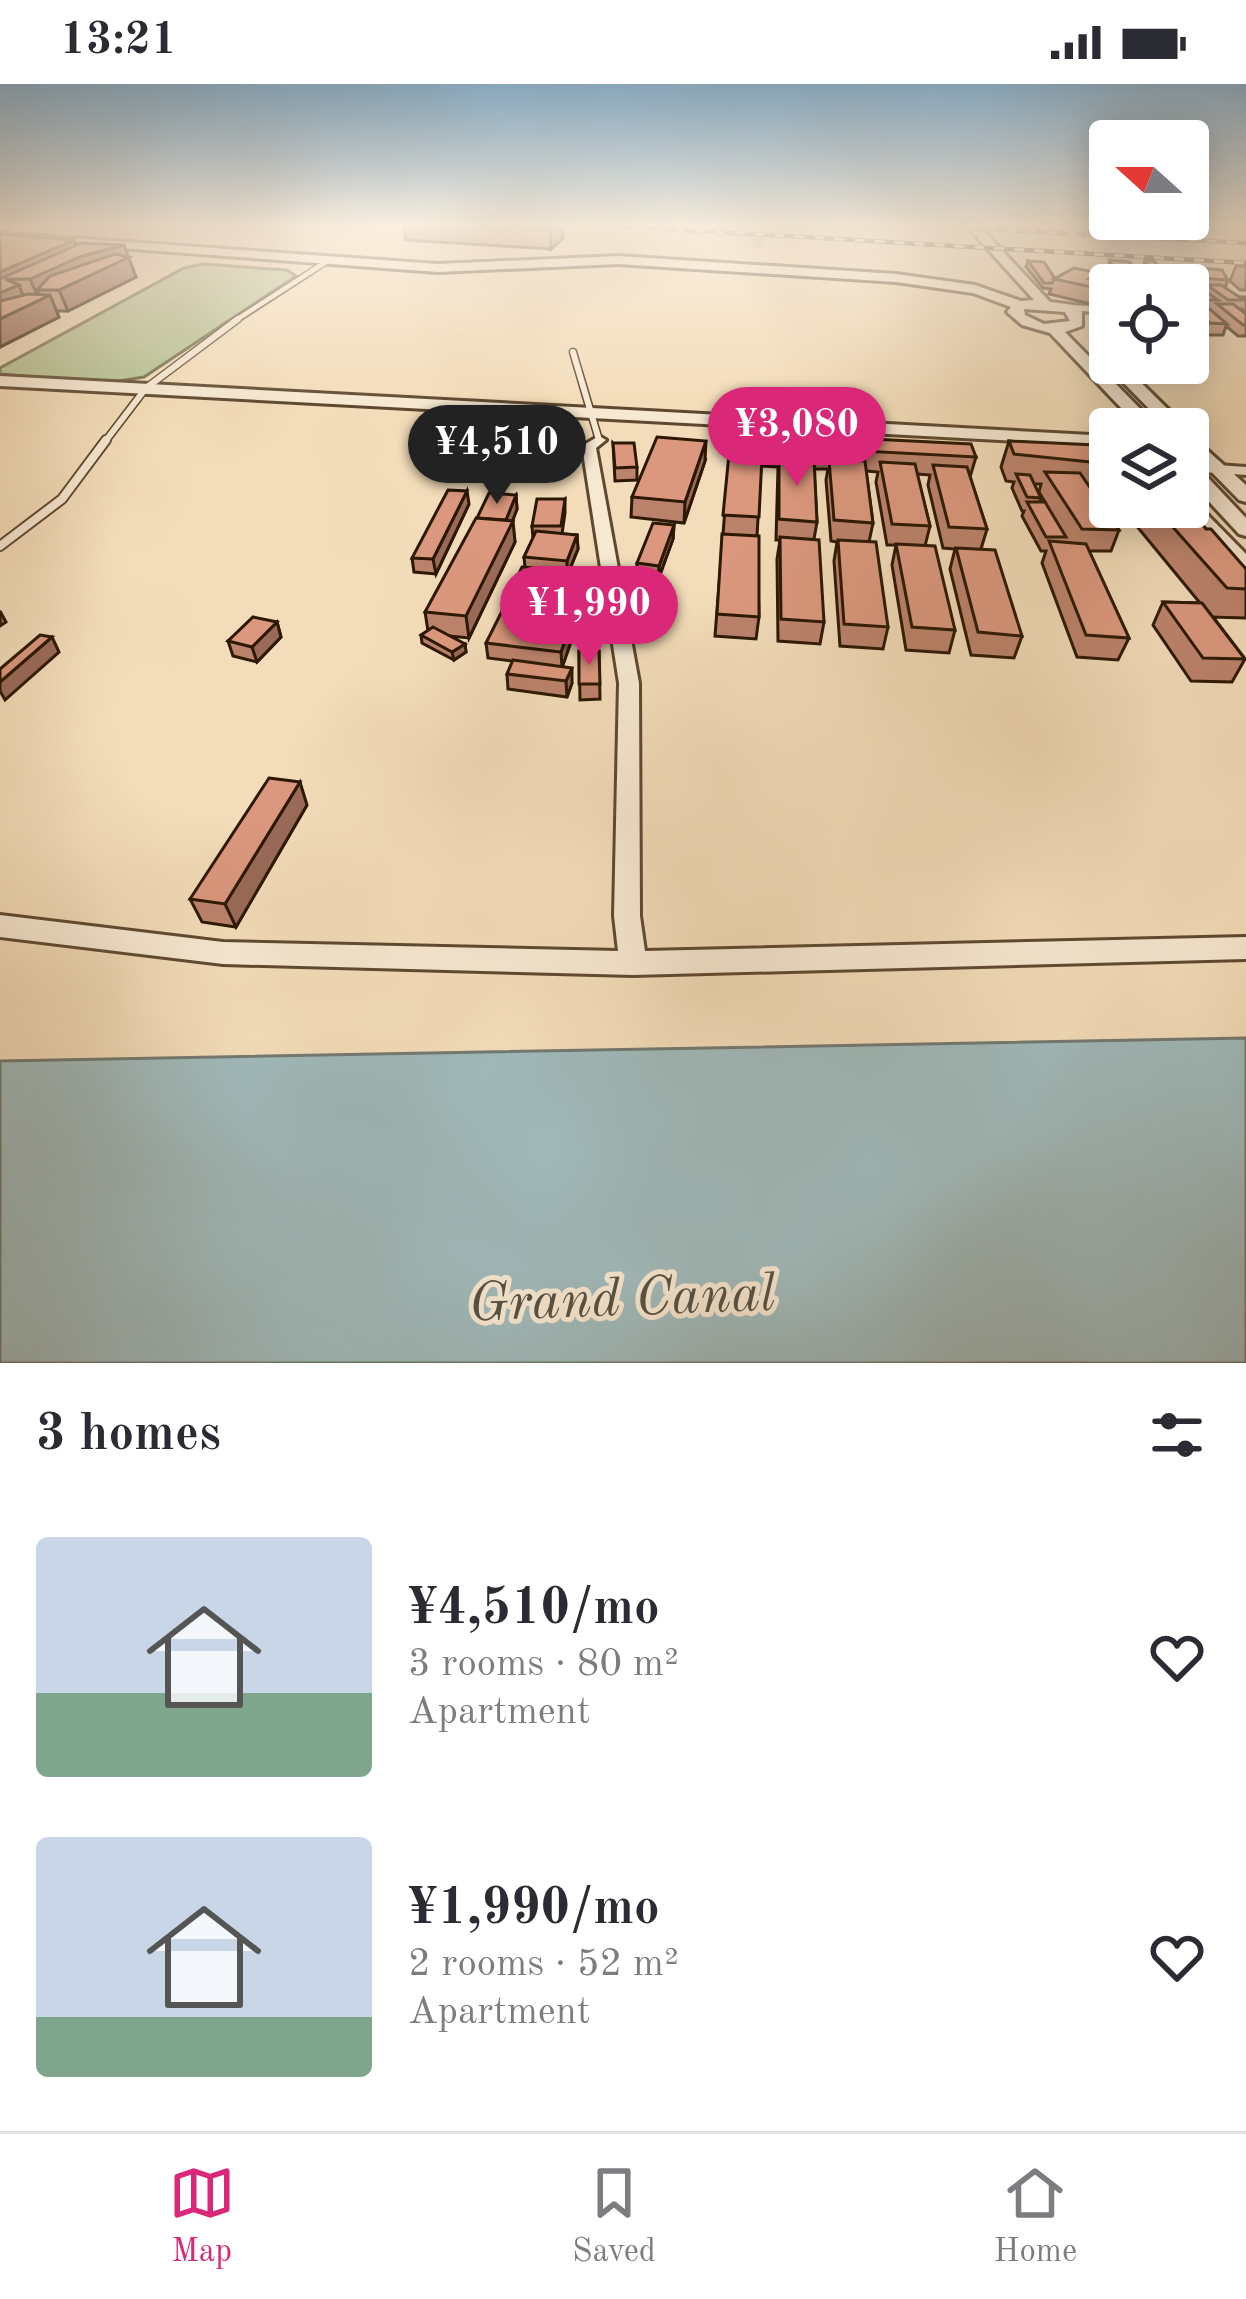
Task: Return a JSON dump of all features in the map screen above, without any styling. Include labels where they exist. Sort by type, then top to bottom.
[{"type":"street","points":[[926,286],[1027,306],[1089,309]]},
{"type":"street","points":[[1010,286],[1027,306]]},
{"type":"street","points":[[1013,286],[1027,306],[1027,324],[1062,328],[1089,347]]},
{"type":"street","points":[[1062,328],[1077,315],[1069,308]]},
{"type":"street","points":[[1062,328],[1132,408]]},
{"type":"street","points":[[0,381],[146,388],[595,426],[1089,439]]},
{"type":"street","points":[[1131,384],[1152,408]]},
{"type":"street","points":[[0,396],[1089,454]]},
{"type":"street","points":[[595,426],[589,446],[629,683],[627,916],[633,963]]},
{"type":"street","points":[[1209,458],[1245,470]]},
{"type":"street","points":[[1209,466],[1246,496]]},
{"type":"street","points":[[1209,476],[1246,530]]},
{"type":"street","points":[[1209,525],[1246,564]]},
{"type":"street","points":[[0,926],[223,953],[633,963],[1246,948]]},
{"type":"lane","points":[[0,546],[62,499],[146,388],[208,339],[289,286]]},
{"type":"lane","points":[[573,352],[595,426]]},
{"type":"green space","points":[[151,286],[281,286],[144,377],[106,383],[0,374],[0,368]]},
{"type":"water","name":"Grand Canal","points":[[1246,1038],[1246,1363],[0,1363],[0,1061]]},
{"type":"building","points":[[41,286],[68,286],[59,290],[37,290]]},
{"type":"building","points":[[1209,286],[1222,286],[1244,300],[1228,300]]},
{"type":"building","points":[[28,294],[50,295],[0,319],[0,301]]},
{"type":"building","points":[[1217,304],[1233,304],[1246,314],[1246,325],[1243,325]]},
{"type":"building","points":[[1209,308],[1227,324],[1210,323]]},
{"type":"building","points":[[731,432],[971,444],[976,457],[730,444]]},
{"type":"building","points":[[657,437],[706,441],[685,502],[632,497]]},
{"type":"building","points":[[1009,441],[1089,445],[1089,462],[1014,454]]},
{"type":"building","points":[[613,443],[634,443],[637,467],[615,468]]},
{"type":"building","points":[[729,454],[762,456],[759,517],[723,515]]},
{"type":"building","points":[[779,457],[814,458],[817,522],[779,519]]},
{"type":"building","points":[[829,460],[865,461],[873,523],[834,520]]},
{"type":"building","points":[[880,462],[915,464],[930,526],[892,524]]},
{"type":"building","points":[[933,465],[967,467],[987,529],[949,527]]},
{"type":"building","points":[[1045,472],[1080,473],[1089,486],[1089,528],[1119,530],[1082,529]]},
{"type":"building","points":[[1016,474],[1030,475],[1041,498],[1027,497]]},
{"type":"building","points":[[448,490],[467,491],[433,559],[412,558]]},
{"type":"building","points":[[489,493],[516,495],[506,520],[477,518]]},
{"type":"building","points":[[537,499],[565,499],[561,526],[532,526]]},
{"type":"building","points":[[1027,502],[1045,502],[1066,537],[1046,537]]},
{"type":"building","points":[[476,518],[513,521],[466,616],[425,612]]},
{"type":"building","points":[[653,523],[674,525],[659,566],[637,563]]},
{"type":"building","points":[[1174,528],[1211,529],[1246,569],[1246,589],[1227,588]]},
{"type":"building","points":[[536,531],[577,535],[567,561],[524,557]]},
{"type":"building","points":[[722,534],[759,536],[759,617],[717,614]]},
{"type":"building","points":[[780,537],[819,540],[824,622],[781,619]]},
{"type":"building","points":[[838,540],[876,542],[888,627],[844,624]]},
{"type":"building","points":[[1049,541],[1086,544],[1129,638],[1086,635]]},
{"type":"building","points":[[896,544],[935,546],[955,630],[912,627]]},
{"type":"building","points":[[956,548],[995,550],[1022,636],[978,632]]},
{"type":"building","points":[[522,567],[546,569],[531,604],[506,601]]},
{"type":"building","points":[[565,571],[585,573],[572,607],[551,605]]},
{"type":"building","points":[[639,581],[652,581],[660,617],[646,617]]},
{"type":"building","points":[[1163,602],[1202,603],[1245,659],[1203,658]]},
{"type":"building","points":[[503,609],[575,612],[561,652],[486,643]]},
{"type":"building","points":[[253,617],[277,622],[252,647],[228,641]]},
{"type":"building","points":[[433,627],[465,644],[452,652],[421,635]]},
{"type":"building","points":[[40,635],[52,637],[0,682],[0,669]]},
{"type":"building","points":[[579,651],[599,651],[600,684],[579,684]]},
{"type":"building","points":[[513,660],[572,668],[566,681],[507,674]]},
{"type":"building","points":[[269,778],[300,782],[225,904],[190,899]]}]
